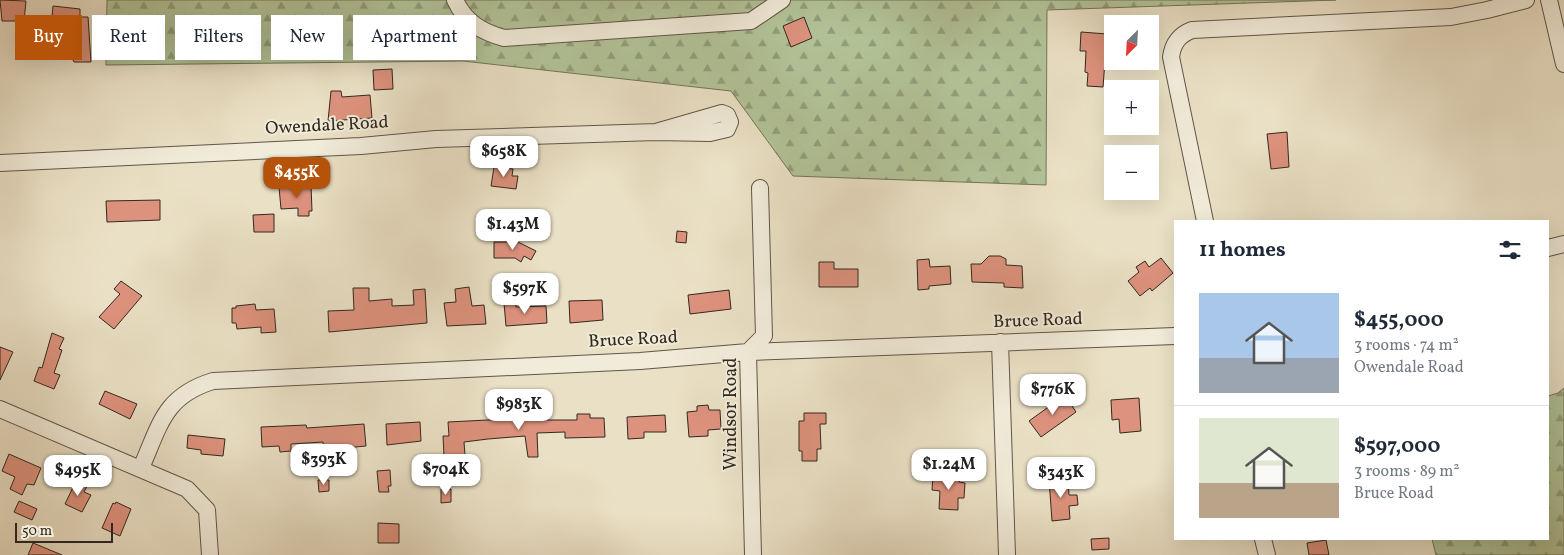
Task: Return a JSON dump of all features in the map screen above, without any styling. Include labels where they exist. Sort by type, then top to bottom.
[{"type":"street","points":[[455,0],[464,16],[476,27],[488,34],[504,38],[751,21],[782,0]]},
{"type":"street","points":[[1205,220],[1171,57],[1177,40],[1184,34],[1192,30],[1279,24],[1451,16],[1487,10],[1526,0]]},
{"type":"street","points":[[1549,0],[1564,64]]},
{"type":"street","name":"Owendale Road","points":[[0,163],[362,146],[436,139],[656,132]]},
{"type":"street","name":"Windsor Road","points":[[753,555],[748,352],[764,336],[760,188]]},
{"type":"street","points":[[1549,248],[1564,244]]},
{"type":"street","name":"Bruce Road","points":[[141,468],[163,416],[170,406],[183,394],[196,386],[213,381],[640,361],[748,352],[1174,336]]},
{"type":"street","points":[[1000,342],[1007,555]]},
{"type":"street","points":[[0,409],[187,489],[206,510],[210,555]]},
{"type":"street","points":[[1264,540],[1267,555]]},
{"type":"green space","points":[[107,0],[1336,0],[1047,10],[1046,185],[793,176],[731,91],[463,61],[106,65],[106,60],[165,60],[165,15],[107,15]]},
{"type":"green space","points":[[1564,388],[1564,555],[1436,555],[1432,540],[1549,540],[1549,396],[1558,393]]},
{"type":"building","points":[[0,0],[26,1],[25,15],[15,15],[15,21],[2,21]]},
{"type":"building","points":[[53,6],[80,9],[80,15],[52,15]]},
{"type":"building","points":[[82,17],[88,17],[91,62],[74,62],[73,60],[82,60]]},
{"type":"building","points":[[804,17],[812,38],[791,47],[783,26]]},
{"type":"building","points":[[1081,32],[1104,34],[1103,87],[1087,86],[1088,73],[1085,72],[1086,51],[1080,51]]},
{"type":"building","points":[[392,69],[393,89],[374,90],[373,70]]},
{"type":"building","points":[[331,91],[341,91],[342,97],[370,95],[372,118],[328,121]]},
{"type":"building","points":[[1287,132],[1289,167],[1271,169],[1267,134]]},
{"type":"building","points":[[494,167],[513,169],[512,176],[518,176],[516,189],[491,186]]},
{"type":"building","points":[[311,185],[312,211],[309,211],[309,216],[298,216],[298,208],[281,209],[279,187]]},
{"type":"building","points":[[160,200],[160,220],[107,222],[106,201]]},
{"type":"building","points":[[274,214],[274,232],[254,232],[253,215]]},
{"type":"building","points":[[677,231],[687,232],[686,243],[676,242]]},
{"type":"building","points":[[494,242],[518,242],[536,251],[531,260],[524,256],[521,262],[515,258],[494,258]]},
{"type":"building","points":[[989,256],[1000,256],[1006,259],[1006,265],[1022,266],[1023,288],[1004,287],[1004,283],[972,282],[971,264],[981,264]]},
{"type":"building","points":[[1161,258],[1173,273],[1152,291],[1150,288],[1140,296],[1128,281],[1139,272],[1136,267],[1145,261],[1149,267]]},
{"type":"building","points":[[929,259],[930,267],[950,266],[951,284],[929,286],[929,289],[918,290],[917,260]]},
{"type":"building","points":[[819,262],[834,262],[834,269],[858,269],[858,287],[819,287]]},
{"type":"building","points":[[121,281],[142,296],[114,329],[99,317],[120,294],[114,289]]},
{"type":"building","points":[[469,287],[472,306],[484,305],[486,324],[447,326],[444,303],[456,302],[455,289]]},
{"type":"building","points":[[353,288],[369,288],[369,301],[392,299],[392,306],[414,305],[413,290],[425,289],[427,323],[329,332],[328,311],[354,310]]},
{"type":"building","points":[[729,290],[731,309],[690,314],[688,295]]},
{"type":"building","points":[[602,300],[603,320],[570,323],[569,301]]},
{"type":"building","points":[[504,303],[516,303],[516,307],[546,306],[547,323],[506,326]]},
{"type":"building","points":[[255,304],[256,310],[274,309],[276,332],[261,333],[261,327],[237,329],[236,323],[232,323],[232,308]]},
{"type":"building","points":[[52,333],[64,338],[59,349],[62,350],[54,373],[60,375],[54,389],[34,381],[39,367],[42,368]]},
{"type":"building","points":[[0,347],[13,352],[0,380]]},
{"type":"building","points":[[105,391],[137,404],[130,419],[99,404]]},
{"type":"building","points":[[1065,395],[1076,412],[1041,437],[1029,421]]},
{"type":"building","points":[[1139,398],[1141,431],[1120,433],[1119,419],[1112,420],[1111,400]]},
{"type":"building","points":[[708,405],[709,410],[720,410],[721,429],[708,430],[708,436],[689,437],[687,412],[697,411],[697,406]]},
{"type":"building","points":[[804,413],[826,413],[826,424],[820,424],[821,449],[817,449],[817,461],[802,461],[802,451],[799,451],[799,421],[804,421]]},
{"type":"building","points":[[577,414],[590,414],[590,418],[604,418],[605,437],[565,438],[565,432],[537,433],[538,457],[528,457],[525,436],[464,442],[465,455],[444,456],[443,436],[449,436],[448,422],[547,417],[547,420],[577,420]]},
{"type":"building","points":[[665,415],[666,432],[644,432],[644,438],[628,439],[627,417]]},
{"type":"building","points":[[420,422],[421,441],[387,445],[386,424]]},
{"type":"building","points":[[364,424],[366,446],[345,448],[346,458],[324,459],[323,442],[291,444],[291,451],[280,452],[279,446],[262,447],[261,427],[306,425],[307,428]]},
{"type":"building","points":[[188,435],[225,439],[223,456],[201,454],[201,450],[187,448]]},
{"type":"building","points":[[9,454],[41,468],[34,485],[27,484],[22,495],[10,489],[15,477],[2,471]]},
{"type":"building","points":[[390,470],[391,486],[388,486],[389,492],[379,492],[377,471]]},
{"type":"building","points":[[933,475],[959,476],[959,482],[965,483],[964,498],[958,498],[958,510],[939,509],[940,491],[932,490]]},
{"type":"building","points":[[1068,478],[1069,495],[1077,495],[1078,505],[1069,506],[1070,519],[1052,521],[1049,479]]},
{"type":"building","points":[[318,480],[329,480],[329,491],[319,492]]},
{"type":"building","points":[[76,481],[87,486],[84,492],[91,495],[82,512],[65,504]]},
{"type":"building","points":[[441,489],[451,489],[451,502],[441,503]]},
{"type":"building","points":[[19,501],[37,509],[32,520],[14,512]]},
{"type":"building","points":[[116,502],[131,509],[120,536],[102,528],[113,503],[115,504]]},
{"type":"building","points":[[378,523],[399,524],[399,543],[378,543]]},
{"type":"building","points":[[1109,538],[1109,549],[1092,550],[1091,539]]},
{"type":"building","points":[[1326,540],[1329,555],[1309,555],[1307,543]]},
{"type":"building","points":[[33,543],[62,555],[28,555]]}]
